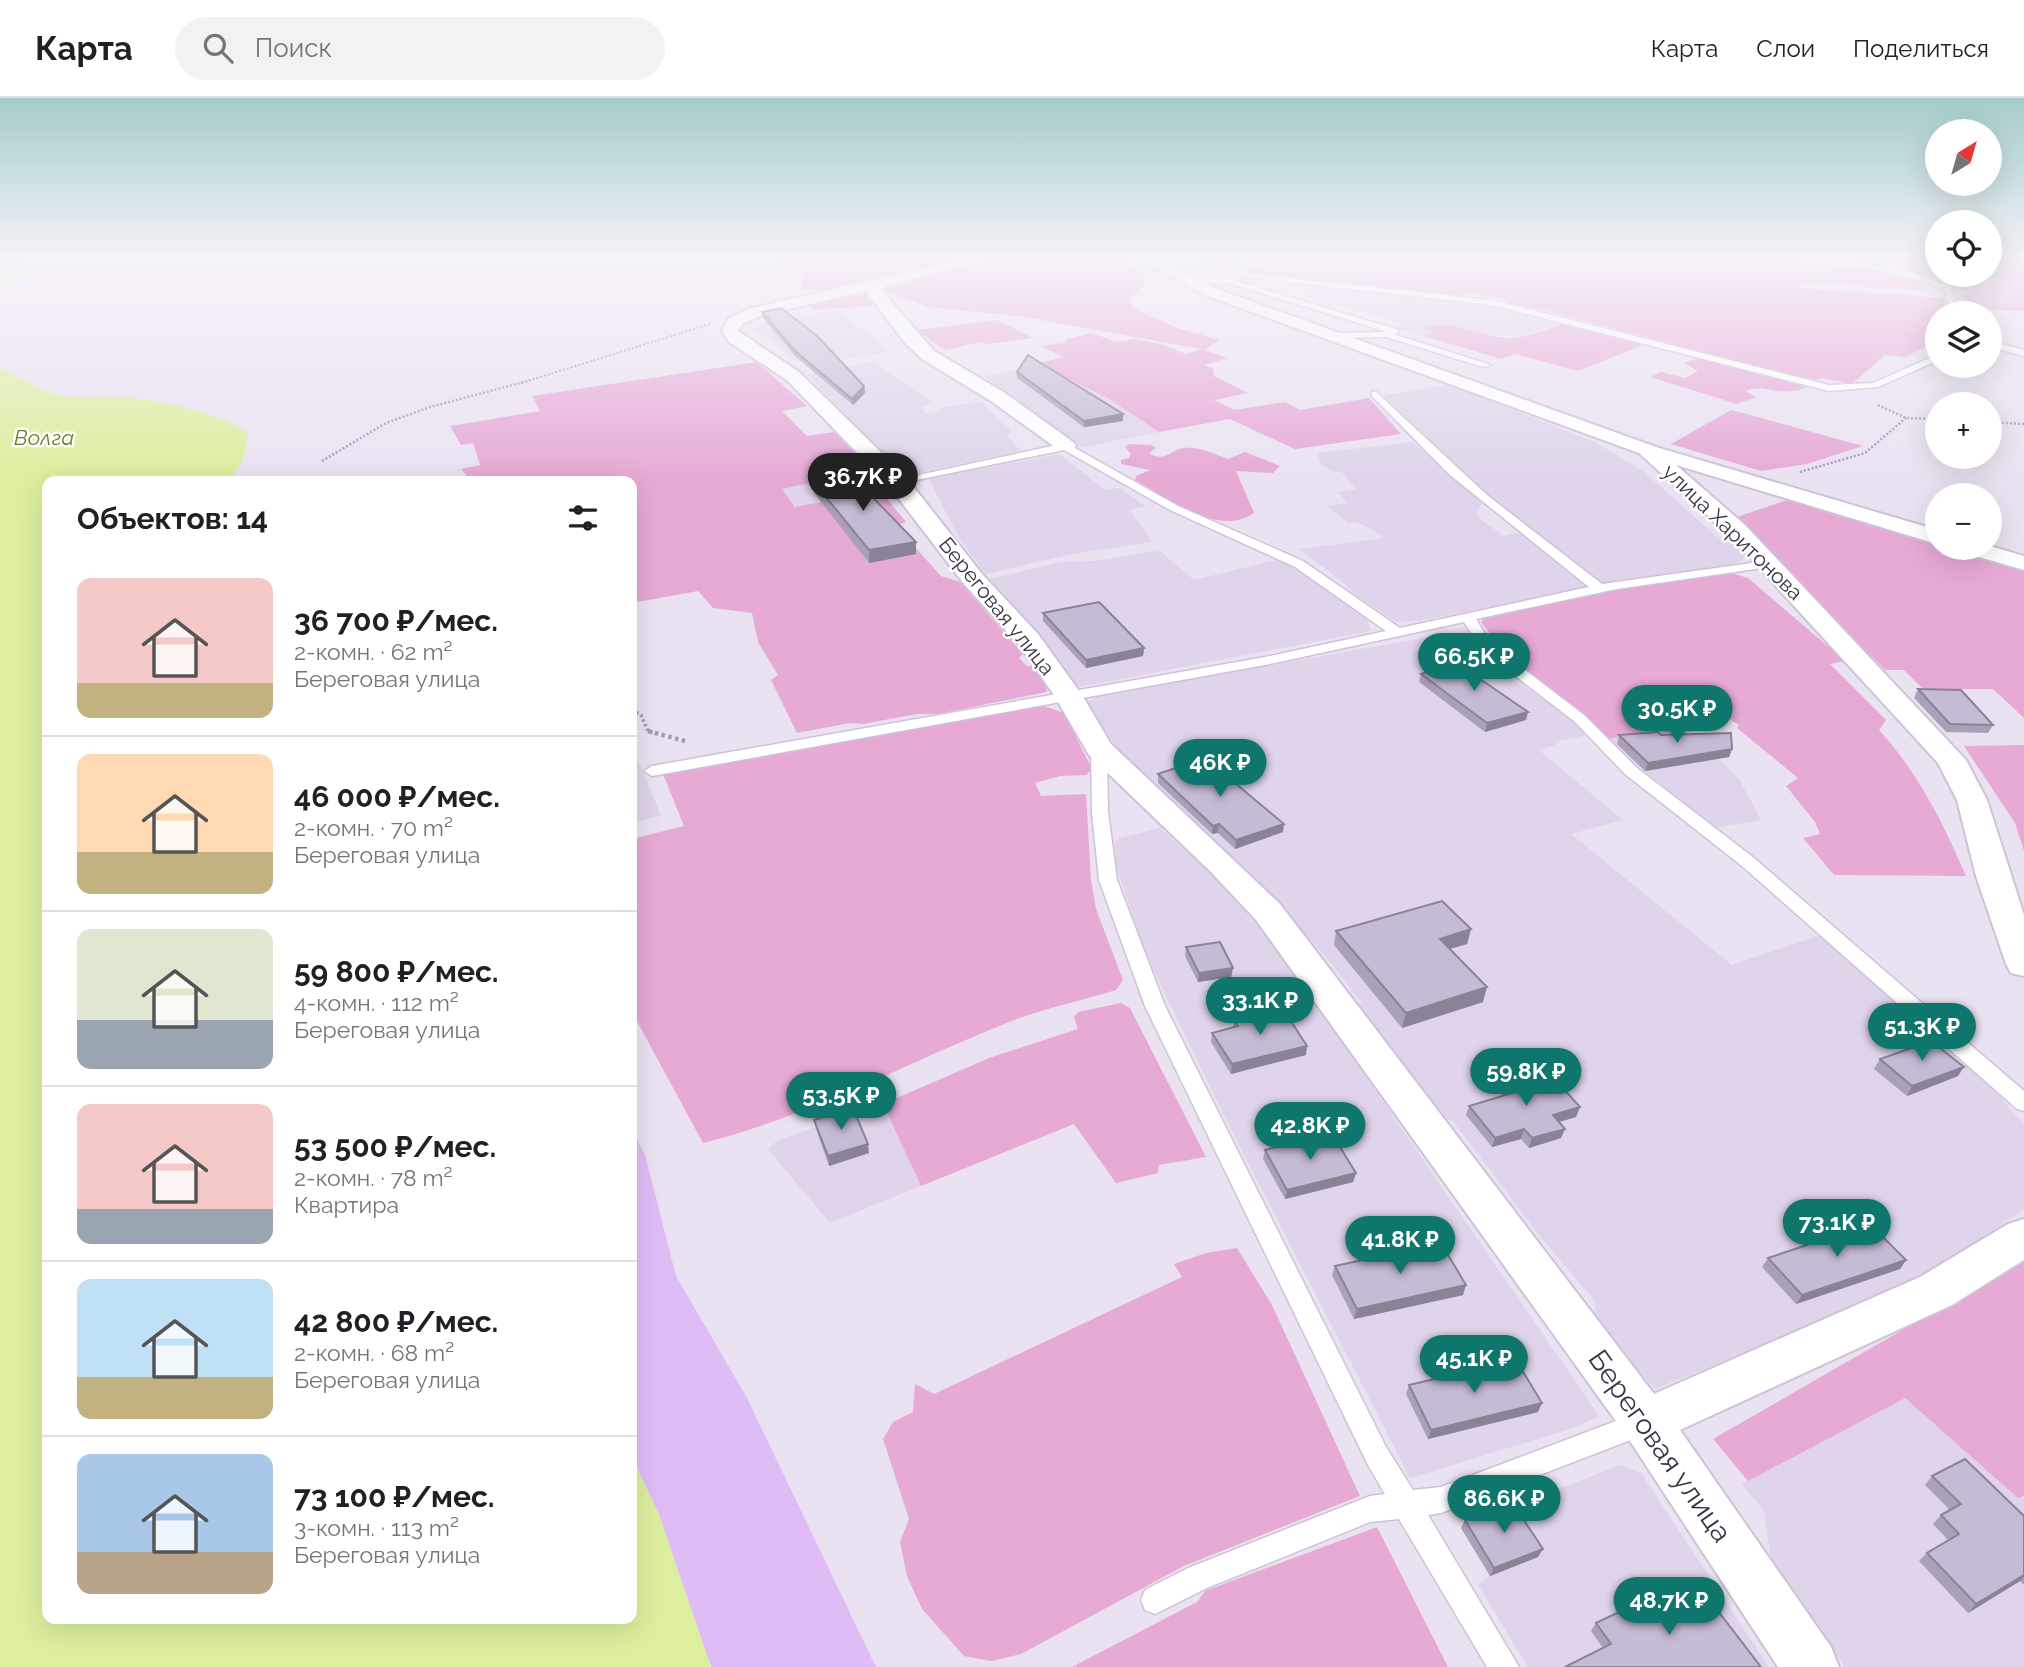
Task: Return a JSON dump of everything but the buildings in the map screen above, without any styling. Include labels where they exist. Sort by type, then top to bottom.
[{"type":"street","name":"Береговая улица","points":[[731,331],[793,376],[897,481],[973,579],[1028,640],[1068,695],[1099,749],[1223,865],[1268,912],[1645,1422],[1811,1667]]},
{"type":"street","points":[[912,331],[928,355],[998,397],[1066,446]]},
{"type":"street","name":"улица Харитонова","points":[[1324,331],[1646,449],[1737,530],[1961,775],[2024,964]]},
{"type":"street","points":[[1646,449],[1925,533]]},
{"type":"street","points":[[2002,557],[2024,563]]},
{"type":"street","points":[[1645,1422],[1936,1291],[2024,1237]]},
{"type":"lane","points":[[1337,336],[1387,335],[1396,332],[1394,331]]},
{"type":"lane","points":[[1604,331],[1829,388],[1860,389],[1883,385],[1925,364]]},
{"type":"lane","points":[[1387,335],[1486,365]]},
{"type":"lane","points":[[2002,347],[2024,353]]},
{"type":"lane","points":[[1375,394],[1419,441],[1512,522],[1600,589]]},
{"type":"lane","points":[[897,481],[1066,446],[1174,508],[1299,564],[1398,633]]},
{"type":"lane","points":[[652,771],[1265,661],[1600,589],[1769,564]]},
{"type":"lane","points":[[1468,617],[1480,638],[1507,663],[1579,718],[1631,771],[1748,862],[2024,1103]]},
{"type":"lane","name":"Береговая улица","points":[[1099,749],[1100,812],[1108,880],[1132,951],[1155,1006],[1377,1456],[1504,1667]]},
{"type":"lane","points":[[1155,1600],[1198,1578],[1370,1509],[1441,1500],[1645,1422]]},
{"type":"path","points":[[322,461],[386,423],[430,407],[561,372],[683,331]]},
{"type":"path","points":[[1766,486],[1789,474],[1864,453],[1906,418],[1925,419]]},
{"type":"path","points":[[2002,423],[2024,424]]},
{"type":"path","points":[[637,713],[641,715],[648,731],[691,743]]},
{"type":"shaded area","points":[[758,331],[864,331],[890,352],[823,362],[796,362],[772,340]]},
{"type":"shaded area","points":[[919,331],[1019,331],[1033,338],[988,344],[982,342],[945,350]]},
{"type":"shaded area","points":[[1103,331],[1188,331],[1219,340],[1205,350],[1227,358],[1204,365],[1213,368],[1214,376],[1248,393],[1214,400],[1234,410],[1285,402],[1300,410],[1369,398],[1401,434],[1295,449],[1230,419],[1159,432],[1109,399],[1067,378],[1048,380],[1032,365],[1063,357],[1040,346],[1065,343],[1067,339],[1092,333],[1116,342],[1135,339],[1164,345],[1186,354],[1201,349]]},
{"type":"shaded area","points":[[1407,331],[1435,332],[1424,336]]},
{"type":"shaded area","points":[[1432,331],[1475,331],[1509,338],[1541,331],[1600,331],[1645,344],[1578,371],[1515,354],[1501,359],[1424,336],[1434,332]]},
{"type":"shaded area","points":[[1459,331],[1539,331],[1521,337]]},
{"type":"shaded area","points":[[1624,331],[1925,331],[1925,347],[1905,357],[1885,355],[1852,384],[1822,378],[1813,381]]},
{"type":"shaded area","points":[[1699,358],[1807,387],[1788,391],[1752,389],[1745,391],[1756,397],[1737,404],[1650,377],[1661,372],[1685,378],[1698,371],[1684,363]]},
{"type":"shaded area","points":[[873,361],[933,403],[921,408],[926,414],[940,411],[937,408],[981,402],[1012,431],[1007,436],[1021,451],[903,476],[808,375]]},
{"type":"shaded area","points":[[757,362],[807,406],[782,411],[807,436],[834,432],[871,470],[782,489],[795,507],[887,489],[890,494],[887,499],[906,522],[896,526],[941,576],[960,582],[1023,654],[1019,658],[1027,666],[1033,666],[1045,680],[1047,692],[938,714],[917,714],[863,724],[850,723],[797,733],[771,680],[778,675],[758,642],[752,613],[713,608],[698,591],[637,602],[637,476],[467,476],[461,469],[480,465],[473,443],[461,445],[450,426],[540,411],[532,396]]},
{"type":"shaded area","points":[[1022,369],[1065,377],[1108,399],[1159,432],[1082,447],[1050,428],[984,376]]},
{"type":"shaded area","points":[[1449,385],[1597,443],[1644,472],[1717,537],[1729,538],[1746,557],[1740,562],[1727,565],[1599,584],[1524,528],[1425,442],[1384,395]]},
{"type":"shaded area","points":[[1731,410],[1863,446],[1807,464],[1761,471],[1671,444]]},
{"type":"shaded area","points":[[1413,442],[1482,503],[1476,513],[1481,520],[1504,536],[1520,532],[1591,587],[1419,621],[1396,622],[1353,593],[1299,549],[1384,538],[1372,529],[1355,522],[1348,523],[1327,506],[1347,503],[1338,492],[1356,489],[1341,471],[1334,472],[1322,465],[1317,453]]},
{"type":"shaded area","points":[[1129,444],[1151,445],[1156,448],[1149,453],[1159,457],[1184,448],[1201,449],[1228,459],[1245,452],[1280,466],[1273,473],[1236,471],[1254,513],[1225,521],[1193,513],[1135,480],[1136,476],[1150,470],[1121,464],[1121,460],[1129,458],[1131,454],[1125,447]]},
{"type":"shaded area","points":[[1059,454],[1105,490],[1120,488],[1145,506],[1129,510],[1153,542],[1072,554],[985,574],[958,536],[929,479]]},
{"type":"shaded area","points":[[871,470],[887,489],[796,507],[781,489]]},
{"type":"shaded area","points":[[1793,498],[1925,537],[1925,560],[1998,560],[2024,568],[2024,718],[1993,689],[1923,689],[1904,670],[1885,670],[1734,518]]},
{"type":"shaded area","points":[[1152,551],[1161,552],[1194,580],[1280,559],[1367,618],[1371,631],[1079,687],[989,579],[1061,562],[1095,561]]},
{"type":"shaded area","points":[[1731,573],[1748,578],[1845,661],[1830,664],[1886,720],[1879,730],[1906,764],[1929,800],[1966,876],[1834,875],[1803,838],[1820,834],[1815,822],[1786,786],[1798,778],[1737,728],[1739,725],[1677,687],[1656,691],[1693,730],[1606,739],[1568,703],[1509,657],[1481,622],[1486,616],[1622,587]]},
{"type":"shaded area","points":[[1445,634],[1556,708],[1585,732],[1583,736],[1558,741],[1555,745],[1539,750],[1623,820],[1571,834],[1732,965],[1821,935],[1995,1091],[2024,1125],[2024,1209],[1936,1270],[1876,1300],[1655,1389],[1593,1320],[1596,1302],[1538,1234],[1453,1121],[1443,1119],[1359,1009],[1361,1002],[1326,957],[1287,915],[1285,908],[1129,764],[1086,704],[1097,696]]},
{"type":"shaded area","points":[[1044,706],[1064,713],[1092,769],[1086,775],[1060,776],[1035,783],[1041,796],[1086,794],[1091,880],[1096,909],[1123,980],[1116,990],[1014,1020],[822,1103],[703,1143],[637,1021],[637,838],[684,826],[663,774]]},
{"type":"shaded area","points":[[1693,730],[1740,781],[1761,820],[1714,828],[1606,739]]},
{"type":"shaded area","points":[[2024,745],[2024,851],[2015,823],[1964,746]]},
{"type":"shaded area","points":[[637,759],[661,815],[637,822]]},
{"type":"shaded area","points":[[1160,828],[1228,890],[1292,969],[1599,1416],[1573,1428],[1410,1478],[1222,1112],[1145,952],[1116,866],[1115,844],[1119,838]]},
{"type":"shaded area","points":[[1121,1003],[1130,1008],[1206,1157],[1159,1165],[1158,1173],[1116,1183],[1074,1124],[921,1186],[883,1104],[989,1058],[1078,1029],[1074,1017],[1078,1012]]},
{"type":"shaded area","points":[[883,1104],[921,1186],[830,1223],[768,1149],[778,1140]]},
{"type":"shaded area","points":[[1237,1248],[1272,1305],[1360,1496],[1184,1566],[1021,1654],[991,1661],[964,1656],[922,1609],[907,1576],[900,1542],[909,1519],[883,1439],[893,1422],[913,1412],[915,1384],[934,1394],[1182,1277],[1174,1264],[1206,1253]]},
{"type":"shaded area","points":[[2024,1260],[2024,1496],[2018,1498],[1905,1398],[1748,1481],[1713,1439]]},
{"type":"shaded area","points":[[1905,1397],[2018,1498],[2024,1496],[2024,1667],[1845,1667],[1771,1559],[1764,1511],[1742,1484]]},
{"type":"shaded area","points":[[1620,1465],[1641,1473],[1769,1667],[1528,1667],[1478,1585],[1490,1576],[1461,1528]]},
{"type":"shaded area","points":[[1377,1527],[1448,1667],[1072,1667],[1197,1602],[1205,1591]]},
{"type":"sand","points":[[637,1139],[645,1155],[676,1276],[746,1396],[876,1667],[711,1667],[659,1515],[637,1468]]},
{"type":"water","name":"Волга","points":[[0,368],[55,394],[132,398],[187,408],[224,420],[248,435],[244,456],[233,476],[42,476],[42,1624],[637,1624],[637,1468],[659,1515],[711,1667],[0,1667]]}]
